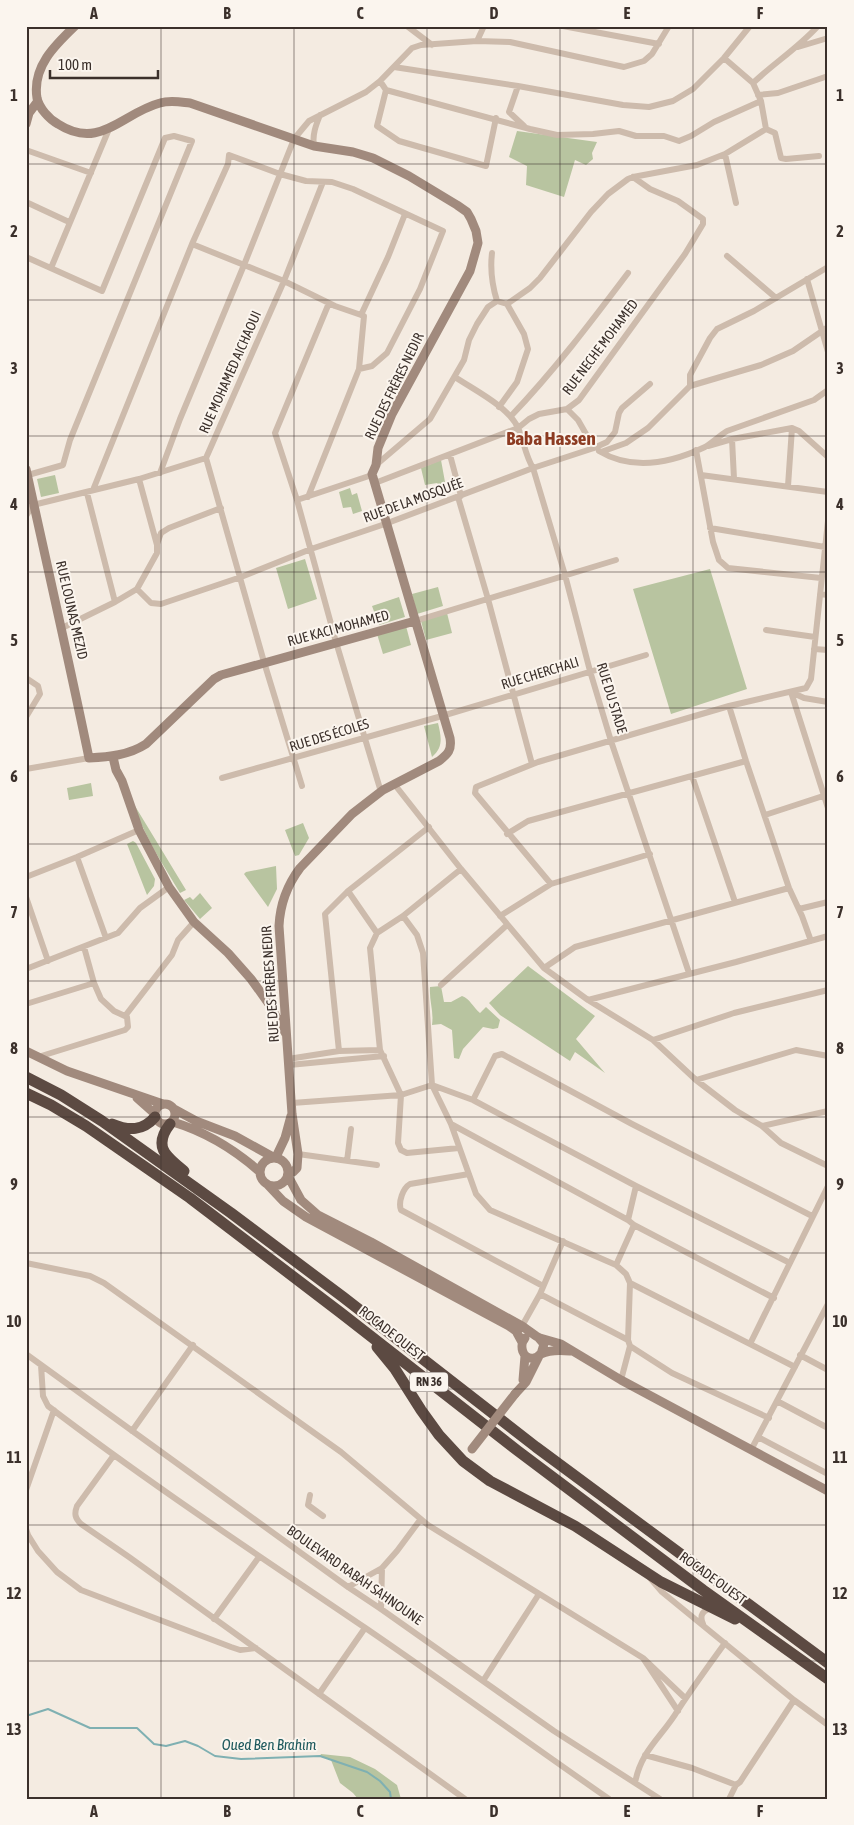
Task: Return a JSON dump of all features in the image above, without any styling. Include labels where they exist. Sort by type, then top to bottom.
[{"type":"highway","name":"ROCADE OUEST","points":[[26,1077],[61,1095],[102,1121],[190,1183],[343,1297],[536,1447],[828,1663]]},
{"type":"highway","name":"ROCADE OUEST","points":[[26,1093],[51,1105],[86,1126],[190,1198],[518,1451],[828,1679]]},
{"type":"highway","points":[[102,1121],[132,1129],[147,1125],[155,1115]]},
{"type":"highway","points":[[171,1123],[162,1137],[161,1146],[166,1154],[186,1174],[190,1183]]},
{"type":"highway","points":[[369,1335],[439,1435],[463,1461],[490,1481],[575,1526],[647,1573],[768,1636]]},
{"type":"street","points":[[26,124],[28,113],[38,101],[37,84],[39,72],[56,44],[75,26]]},
{"type":"street","points":[[407,26],[432,45]]},
{"type":"street","points":[[478,41],[484,26]]},
{"type":"street","points":[[563,26],[659,44]]},
{"type":"street","points":[[160,472],[183,410],[294,139],[309,121],[366,92],[380,81],[412,48],[478,41],[510,42],[624,67],[644,62],[659,44],[669,26]]},
{"type":"street","points":[[394,67],[518,86],[623,105],[649,107],[673,101],[693,89],[724,58],[750,26]]},
{"type":"street","points":[[753,83],[765,71],[797,47],[818,26]]},
{"type":"street","points":[[797,47],[828,38]]},
{"type":"street","points":[[724,58],[753,83],[759,98],[766,130]]},
{"type":"street","points":[[380,81],[386,90],[558,135],[619,131],[636,136],[664,136],[679,141],[759,98],[828,76]]},
{"type":"street","points":[[518,86],[509,112],[524,126]]},
{"type":"street","points":[[386,90],[377,126],[399,140],[486,166],[496,118]]},
{"type":"street","name":"RUE DES FRÈRES NEDIR","points":[[38,101],[42,109],[55,122],[73,132],[89,134],[100,133],[109,129],[150,106],[174,101],[190,103],[314,146],[353,152],[373,158],[409,176],[467,212],[476,231],[478,243],[470,271],[392,414],[378,448],[374,479],[451,744],[447,755],[439,761],[380,792],[352,814],[300,868],[294,876],[281,904],[279,926],[292,1114],[298,1154]]},
{"type":"street","points":[[314,146],[313,140],[316,125],[321,114]]},
{"type":"street","points":[[51,268],[109,129]]},
{"type":"street","points":[[507,304],[530,288],[540,278],[587,216],[608,194],[633,176],[696,165],[725,154],[766,130],[775,133],[781,158],[783,159],[819,156]]},
{"type":"street","points":[[26,257],[102,290],[165,138],[174,136],[192,141],[70,440],[63,465],[27,472]]},
{"type":"street","points":[[26,150],[91,173]]},
{"type":"street","points":[[725,154],[736,203]]},
{"type":"street","points":[[115,602],[90,491],[192,244],[228,164],[229,155],[280,174],[306,180],[332,182],[442,232],[420,289],[387,353],[372,366],[359,369]]},
{"type":"street","name":"RUE NECHE MOHAMED","points":[[297,500],[374,479],[450,455],[518,428],[539,414],[567,409],[579,400],[685,254],[703,224],[703,219],[678,201],[650,189],[633,176]]},
{"type":"street","name":"RUE MOHAMED AICHAOUI","points":[[206,458],[284,281],[323,182]]},
{"type":"street","points":[[26,202],[69,222]]},
{"type":"street","points":[[361,315],[388,257],[405,214]]},
{"type":"street","points":[[192,244],[284,281],[329,303],[364,316],[359,369],[308,497]]},
{"type":"street","points":[[492,253],[492,287],[497,301]]},
{"type":"street","points":[[727,256],[776,298]]},
{"type":"street","points":[[690,386],[690,375],[717,329],[754,311],[828,267]]},
{"type":"street","points":[[455,377],[512,416],[568,352],[628,273]]},
{"type":"street","points":[[807,279],[826,329],[828,352]]},
{"type":"street","points":[[376,465],[430,419],[464,360],[469,340],[477,324],[488,307],[497,301]]},
{"type":"street","points":[[497,301],[507,304],[524,334],[528,349],[517,382],[499,406]]},
{"type":"street","points":[[329,303],[275,433],[297,500],[336,642],[367,737],[380,792]]},
{"type":"street","points":[[601,452],[626,443],[648,428],[690,386],[761,365],[793,351],[826,329]]},
{"type":"street","name":"RUE DE LA MOSQUÉE","points":[[137,589],[151,603],[161,604],[311,549],[386,524],[533,468],[594,448],[607,442],[615,432],[622,408],[650,384]]},
{"type":"street","points":[[706,446],[727,431],[814,400],[828,390]]},
{"type":"street","points":[[567,409],[578,420],[594,448],[609,458],[619,460],[646,464],[668,461],[706,446],[732,439],[792,428],[799,431],[828,457]]},
{"type":"street","name":"RUE DU STADE","points":[[512,416],[518,428],[527,459],[533,468],[611,741],[689,973]]},
{"type":"street","points":[[788,486],[792,428]]},
{"type":"street","points":[[732,439],[734,479]]},
{"type":"street","points":[[696,450],[710,528],[719,560],[728,568],[821,578]]},
{"type":"street","points":[[450,455],[459,496],[490,599],[532,764]]},
{"type":"street","points":[[26,516],[33,505],[139,479],[206,458],[264,662],[302,786]]},
{"type":"street","name":"RUE LOUNAS MEZID","points":[[27,472],[89,758]]},
{"type":"street","points":[[701,474],[828,492]]},
{"type":"street","points":[[139,479],[157,544]]},
{"type":"street","points":[[62,628],[137,589],[156,553],[161,533],[169,528],[221,508]]},
{"type":"street","points":[[551,884],[475,793],[476,787],[532,764],[729,706],[806,688],[811,679],[828,521]]},
{"type":"street","points":[[710,528],[825,547]]},
{"type":"street","name":"RUE KACI MOHAMED","points":[[89,758],[113,757],[146,744],[214,679],[264,662],[415,621],[616,560]]},
{"type":"street","points":[[820,594],[828,594]]},
{"type":"street","points":[[766,630],[816,637]]},
{"type":"street","points":[[814,649],[828,650]]},
{"type":"street","name":"RUE CHERCHALI","points":[[442,716],[646,655]]},
{"type":"street","points":[[26,678],[38,686],[40,694],[26,717]]},
{"type":"street","points":[[791,692],[804,698],[828,702]]},
{"type":"street","points":[[791,692],[828,808]]},
{"type":"street","points":[[729,706],[789,888],[810,941]]},
{"type":"street","name":"RUE DES ÉCOLES","points":[[222,778],[295,759],[442,716]]},
{"type":"street","points":[[113,757],[116,770],[122,781],[139,830],[169,886],[194,922],[228,953],[252,979],[270,1004],[287,1037]]},
{"type":"street","points":[[26,769],[89,758]]},
{"type":"street","points":[[508,834],[528,821],[746,761]]},
{"type":"street","points":[[692,776],[735,902]]},
{"type":"street","points":[[395,784],[461,869],[544,968],[588,1000],[653,1040],[696,1080],[736,1110],[762,1126],[781,1143],[828,1166]]},
{"type":"street","points":[[765,815],[823,796]]},
{"type":"street","points":[[339,1051],[325,914],[348,892],[429,827]]},
{"type":"street","points":[[26,877],[139,830]]},
{"type":"street","points":[[500,916],[551,884],[650,854]]},
{"type":"street","points":[[77,857],[106,938]]},
{"type":"street","points":[[459,1148],[407,1153],[401,1150],[398,1143],[401,1095],[382,1053],[370,948],[377,933],[403,916],[461,869]]},
{"type":"street","points":[[26,969],[118,933],[140,908],[169,886]]},
{"type":"street","points":[[544,968],[574,946],[789,888]]},
{"type":"street","points":[[348,892],[377,933]]},
{"type":"street","points":[[26,897],[48,961]]},
{"type":"street","points":[[799,910],[828,902]]},
{"type":"street","points":[[403,916],[417,936],[423,953],[432,1085],[451,1124],[476,1194],[490,1210],[616,1265],[626,1274],[630,1283],[629,1343],[621,1380]]},
{"type":"street","points":[[125,1016],[172,955],[178,940],[194,922]]},
{"type":"street","points":[[441,985],[507,925]]},
{"type":"street","points":[[588,1000],[828,936]]},
{"type":"street","points":[[37,1058],[125,1030],[128,1027],[125,1016],[114,1011],[101,999],[94,983],[84,947]]},
{"type":"street","points":[[26,1004],[94,983]]},
{"type":"street","points":[[653,1040],[734,1013],[828,990]]},
{"type":"street","points":[[270,1004],[279,1008],[286,1008]]},
{"type":"street","points":[[696,1080],[796,1050],[828,1056]]},
{"type":"street","points":[[26,1051],[67,1071],[170,1105],[196,1121],[235,1136],[280,1158],[287,1165],[288,1174],[301,1200],[318,1215],[371,1242],[522,1326],[538,1337],[544,1348],[526,1382],[463,1461]]},
{"type":"street","points":[[289,1062],[339,1051],[382,1053]]},
{"type":"street","points":[[289,1062],[382,1053]]},
{"type":"street","points":[[473,1100],[495,1056],[502,1054],[632,1124],[812,1216]]},
{"type":"street","points":[[292,1102],[401,1095],[432,1085],[473,1100],[636,1186],[790,1263]]},
{"type":"street","points":[[130,1093],[141,1101],[161,1124],[171,1123],[199,1130],[244,1158],[260,1172]]},
{"type":"street","points":[[155,1115],[157,1109],[163,1104]]},
{"type":"street","points":[[171,1123],[176,1116],[174,1109]]},
{"type":"street","points":[[762,1126],[828,1111]]},
{"type":"street","name":"RUE DES FRÈRES NEDIR","points":[[275,1157],[285,1138],[292,1114]]},
{"type":"street","points":[[451,1124],[628,1220],[634,1226],[774,1298]]},
{"type":"street","points":[[347,1161],[352,1129]]},
{"type":"street","points":[[267,1184],[275,1186],[283,1183],[288,1174],[297,1168],[298,1154],[377,1165]]},
{"type":"street","points":[[275,1157],[265,1160],[260,1167],[263,1181],[283,1200],[306,1217],[509,1326],[518,1334],[522,1342],[522,1352],[525,1356],[524,1372],[518,1391]]},
{"type":"street","points":[[469,1174],[406,1186],[400,1202],[401,1210],[543,1286]]},
{"type":"street","points":[[628,1220],[636,1186]]},
{"type":"street","points":[[750,1344],[828,1186]]},
{"type":"street","points":[[616,1265],[634,1226]]},
{"type":"street","points":[[522,1326],[540,1294],[564,1241]]},
{"type":"street","points":[[26,1263],[98,1279],[341,1452],[420,1520],[643,1658],[684,1698]]},
{"type":"street","points":[[630,1283],[795,1366]]},
{"type":"street","points":[[540,1294],[629,1343],[672,1373],[768,1418]]},
{"type":"street","points":[[751,1450],[828,1304]]},
{"type":"street","points":[[522,1342],[528,1336],[554,1341],[621,1380],[828,1491]]},
{"type":"street","points":[[132,1431],[193,1345]]},
{"type":"street","points":[[525,1356],[534,1358],[560,1351],[573,1352]]},
{"type":"street","name":"BOULEVARD RABAH SAHNOUNE","points":[[26,1354],[348,1587],[381,1608],[554,1731],[660,1799]]},
{"type":"street","points":[[800,1356],[828,1370]]},
{"type":"street","points":[[41,1365],[43,1396],[48,1406],[259,1557],[365,1628],[608,1799]]},
{"type":"street","points":[[777,1401],[828,1428]]},
{"type":"street","points":[[26,1490],[54,1410]]},
{"type":"street","points":[[758,1437],[828,1474]]},
{"type":"street","points":[[114,1455],[77,1506],[74,1513],[76,1519],[81,1524],[465,1799]]},
{"type":"street","points":[[310,1495],[308,1505],[323,1516]]},
{"type":"street","points":[[348,1587],[382,1568],[420,1520]]},
{"type":"street","points":[[26,1529],[38,1551],[57,1572],[81,1590],[231,1648],[240,1650],[256,1648]]},
{"type":"street","points":[[214,1619],[259,1557]]},
{"type":"street","points":[[381,1608],[382,1568]]},
{"type":"street","points":[[647,1573],[662,1592],[794,1700],[828,1725]]},
{"type":"street","points":[[483,1681],[540,1594]]},
{"type":"street","points":[[703,1625],[701,1620],[702,1614],[712,1608]]},
{"type":"street","points":[[319,1694],[365,1628]]},
{"type":"street","points":[[635,1783],[645,1754],[678,1711],[684,1698],[725,1643]]},
{"type":"street","points":[[643,1658],[678,1711]]},
{"type":"street","points":[[729,1799],[736,1785],[740,1782],[794,1700]]},
{"type":"street","points":[[645,1754],[692,1768],[736,1785]]},
{"type":"green space","points":[[517,131],[597,142],[592,153],[593,159],[586,165],[575,160],[564,197],[526,185],[527,166],[509,157]]},
{"type":"green space","points":[[441,460],[445,482],[439,485],[437,483],[425,485],[421,468]]},
{"type":"green space","points":[[55,475],[59,493],[41,497],[37,479]]},
{"type":"green space","points":[[350,488],[352,495],[357,493],[362,511],[353,514],[351,507],[343,508],[339,492]]},
{"type":"green space","points":[[305,559],[317,599],[288,609],[276,568]]},
{"type":"green space","points":[[710,569],[747,689],[671,714],[633,589]]},
{"type":"green space","points":[[438,587],[443,606],[417,614],[412,594]]},
{"type":"green space","points":[[399,597],[405,617],[379,625],[372,606]]},
{"type":"green space","points":[[447,613],[452,633],[426,640],[421,621]]},
{"type":"green space","points":[[406,626],[411,645],[383,654],[377,634]]},
{"type":"green space","points":[[438,723],[441,737],[440,745],[432,757],[424,726]]},
{"type":"green space","points":[[91,783],[93,796],[69,800],[67,788]]},
{"type":"green space","points":[[135,806],[186,890],[180,893],[161,862],[149,840]]},
{"type":"green space","points":[[303,823],[309,838],[299,855],[295,856],[285,830]]},
{"type":"green space","points":[[133,841],[136,843],[155,879],[154,886],[147,895],[127,844]]},
{"type":"green space","points":[[276,866],[277,889],[268,907],[244,874]]},
{"type":"green space","points":[[200,893],[212,908],[200,919],[184,900],[190,897],[193,900]]},
{"type":"green space","points":[[528,966],[595,1016],[576,1039],[605,1073],[575,1052],[570,1061],[500,1015],[489,1003]]},
{"type":"green space","points":[[441,986],[444,1002],[451,1002],[462,996],[480,1013],[486,1007],[500,1020],[498,1028],[483,1027],[463,1049],[459,1059],[454,1058],[452,1030],[441,1024],[432,1025],[430,987]]},
{"type":"green space","points":[[321,1754],[350,1757],[375,1769],[397,1785],[401,1799],[358,1799],[340,1783],[331,1760],[320,1756]]},
{"type":"waterway","name":"Oued Ben Brahim","points":[[26,1716],[48,1709],[90,1728],[137,1728],[154,1744],[166,1746],[185,1741],[215,1756],[241,1759],[320,1756],[367,1772],[380,1781],[390,1792],[391,1799]]},
{"type":"district","name":"Baba Hassen","points":[[551,438]]}]
